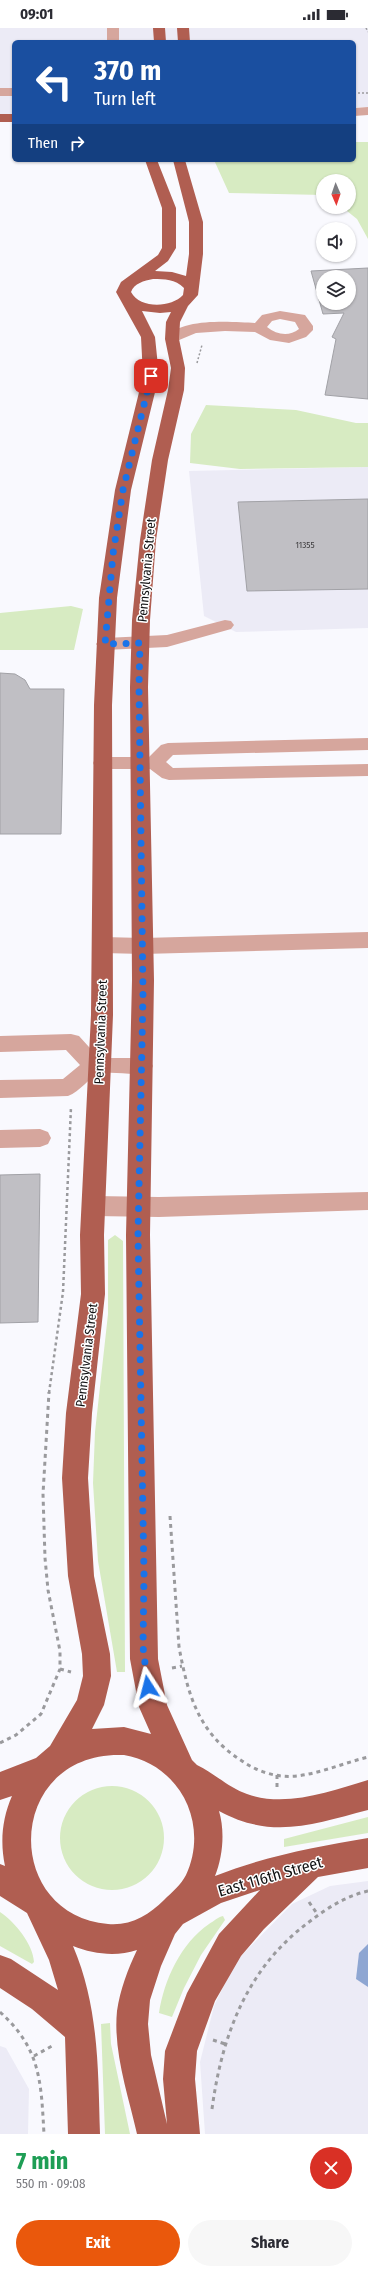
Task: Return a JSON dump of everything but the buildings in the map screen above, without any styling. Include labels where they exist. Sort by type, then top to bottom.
[{"type":"main road","points":[[160,28],[160,40]]},
{"type":"main road","points":[[183,28],[184,40]]},
{"type":"main road","points":[[0,118],[12,118]]},
{"type":"main road","points":[[137,278],[163,258],[169,248],[168,208],[162,185],[152,162]]},
{"type":"main road","points":[[180,162],[196,222],[195,267],[191,288]]},
{"type":"main road","points":[[137,278],[153,275],[175,277],[184,280],[191,288]]},
{"type":"main road","name":"Pennsylvania Street","points":[[53,1763],[90,1705],[97,1676],[96,1654],[81,1576],[75,1494],[79,1413],[93,1294],[97,1066],[103,945],[102,763],[105,644],[113,554],[123,490],[151,376],[148,337],[131,303],[123,296],[123,290],[126,284],[137,278]]},
{"type":"main road","name":"Pennsylvania Street","points":[[172,1915],[197,1885],[207,1852],[206,1819],[200,1798],[184,1772],[153,1707],[144,1659],[139,1207],[147,762],[140,643],[144,578],[153,500],[176,390],[178,368],[172,338],[173,322],[181,305],[191,297],[191,288]]},
{"type":"main road","points":[[131,303],[145,308],[156,309],[167,309],[181,305]]},
{"type":"main road","points":[[84,2134],[80,2029],[70,1976],[37,1904],[22,1877],[16,1854],[16,1830],[31,1787],[53,1763],[72,1749],[101,1740],[130,1741],[158,1751],[184,1772],[238,1805],[268,1813],[308,1811],[368,1795]]},
{"type":"main road","points":[[0,1786],[53,1763]]},
{"type":"main road","name":"East 116th Street","points":[[37,1904],[65,1928],[79,1934],[110,1940],[140,1934],[212,1892],[228,1886],[312,1862],[368,1853]]},
{"type":"main road","points":[[184,2134],[179,2079],[181,2051],[202,1993],[230,1945],[253,1918],[312,1862]]},
{"type":"main road","points":[[0,1879],[37,1904]]},
{"type":"main road","points":[[153,2134],[134,2044],[132,2018],[141,1977],[172,1915]]},
{"type":"main road","points":[[0,1970],[43,1998],[80,2029]]},
{"type":"street","points":[[113,28],[113,40]]},
{"type":"street","points":[[0,92],[12,92]]},
{"type":"street","points":[[356,112],[368,111]]},
{"type":"street","points":[[181,305],[204,326]]},
{"type":"street","points":[[172,338],[191,328],[204,326],[259,328]]},
{"type":"street","points":[[105,644],[140,643],[189,636],[225,625]]},
{"type":"street","points":[[147,762],[168,749],[368,744]]},
{"type":"street","points":[[102,763],[147,762],[169,774],[368,770]]},
{"type":"street","points":[[103,945],[143,946],[368,940]]},
{"type":"street","points":[[0,1044],[71,1042],[97,1066]]},
{"type":"street","points":[[0,1089],[68,1087],[97,1066],[142,1066]]},
{"type":"street","points":[[0,1139],[40,1138]]},
{"type":"street","points":[[94,1206],[139,1207],[368,1201]]},
{"type":"path","points":[[366,28],[368,32]]},
{"type":"path","points":[[356,93],[368,93]]},
{"type":"path","points":[[169,1511],[179,1647],[182,1666],[194,1709],[212,1737],[240,1760],[260,1770],[277,1775],[300,1775],[368,1757]]},
{"type":"path","points":[[171,1669],[182,1666]]},
{"type":"path","points":[[0,1743],[22,1731],[41,1714],[49,1699],[60,1669],[73,1672]]},
{"type":"path","points":[[276,1790],[277,1775]]},
{"type":"path","points":[[212,2116],[213,2092],[231,2023],[254,1976],[289,1936],[318,1915],[346,1899],[368,1891]]},
{"type":"path","points":[[311,1905],[318,1915]]},
{"type":"path","points":[[0,2012],[15,2025],[25,2038],[34,2056],[40,2075],[44,2134]]},
{"type":"path","points":[[211,2039],[225,2044]]},
{"type":"path","points":[[34,2056],[47,2049]]},
{"type":"shaded area","points":[[0,28],[368,28],[368,107],[356,107],[356,40],[12,40],[12,114],[0,115]]},
{"type":"shaded area","points":[[368,467],[368,628],[236,632],[204,616],[189,471]]},
{"type":"shaded area","points":[[368,1881],[368,2134],[205,2134],[200,2062],[214,2006],[236,1961],[292,1904],[330,1886]]},
{"type":"shaded area","points":[[0,2046],[6,2048],[29,2089],[28,2134],[0,2134]]},
{"type":"green space","points":[[356,142],[368,142],[368,239],[357,219],[351,214],[356,214],[356,174],[316,174],[316,195],[229,193],[215,162],[356,162]]},
{"type":"green space","points":[[206,405],[296,410],[356,423],[368,423],[368,467],[240,469],[190,463],[191,434]]},
{"type":"green space","points":[[71,606],[83,609],[74,650],[0,650],[0,613]]},
{"type":"green space","points":[[115,1235],[123,1241],[125,1672],[117,1672],[98,1561],[93,1483],[95,1432],[108,1314],[108,1240]]},
{"type":"green space","points":[[112,1786],[132,1790],[149,1801],[160,1818],[164,1838],[160,1858],[149,1875],[132,1886],[112,1890],[92,1886],[75,1875],[64,1858],[60,1838],[64,1818],[75,1801],[92,1790]]},
{"type":"green space","points":[[368,1817],[368,1833],[284,1847],[284,1839]]},
{"type":"green space","points":[[0,1912],[17,1927],[27,1941],[33,1955],[34,1962],[32,1964],[0,1946]]},
{"type":"green space","points":[[223,1916],[225,1920],[201,1955],[184,1988],[172,2017],[159,2013],[165,1988],[175,1963],[182,1952],[199,1932],[219,1917]]},
{"type":"green space","points":[[110,2023],[111,2044],[130,2134],[105,2134],[101,2024]]},
{"type":"water","points":[[368,1944],[368,1987],[356,1979],[359,1953]]},
{"type":"route","points":[[148,1687],[143,1647],[144,1574],[138,1235],[143,994],[139,687],[140,643],[105,644],[113,554],[123,490],[134,439],[151,376]]}]
